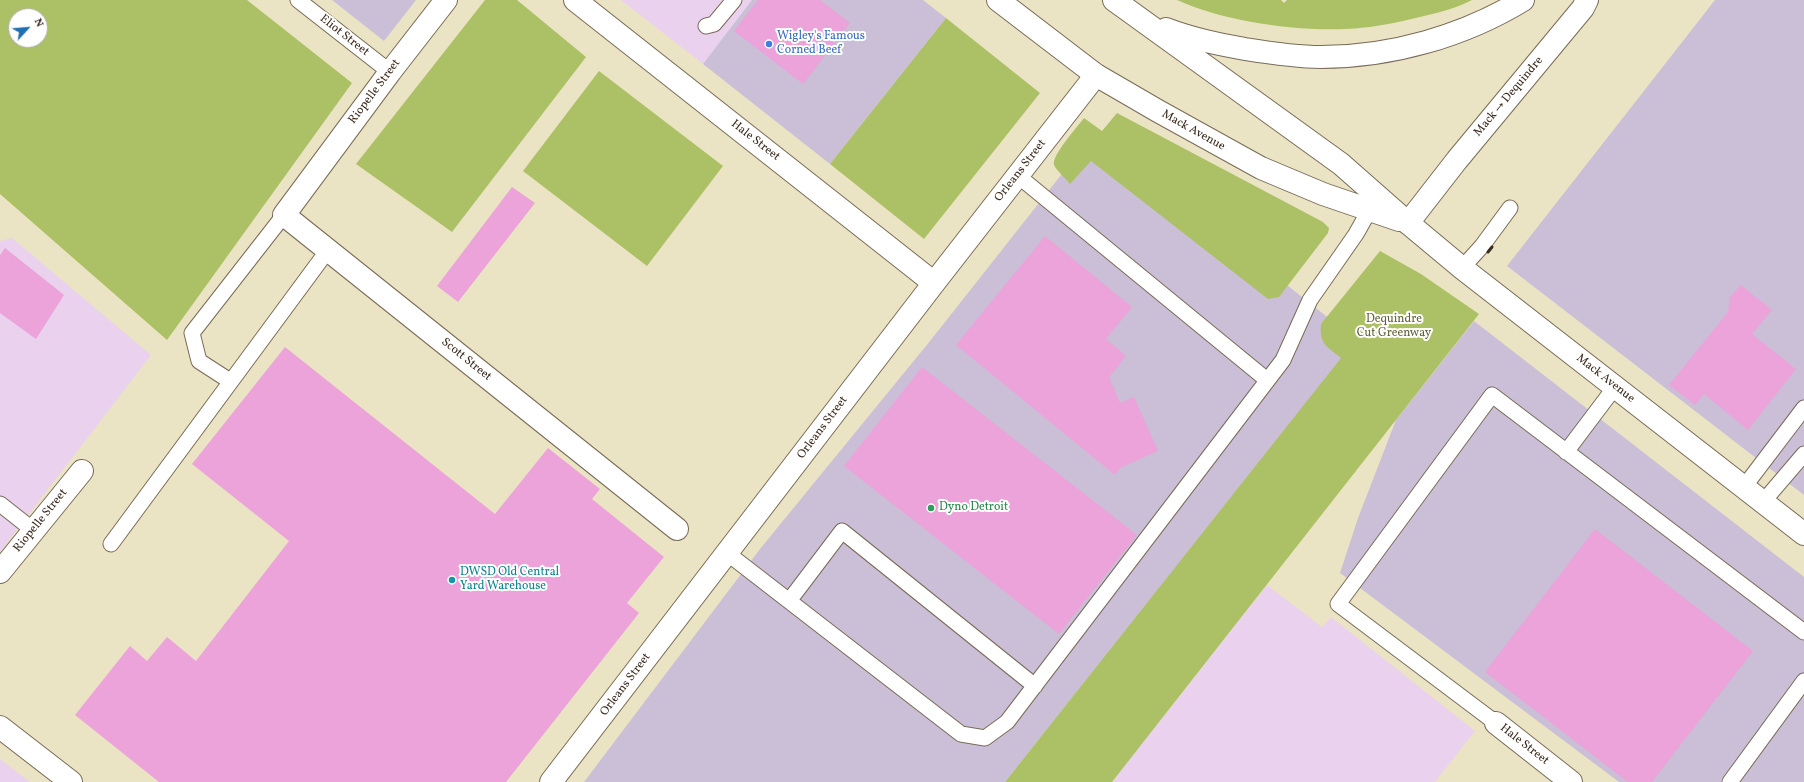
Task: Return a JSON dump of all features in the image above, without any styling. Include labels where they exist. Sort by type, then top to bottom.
[{"type":"street","name":"Riopelle Street","points":[[284,214],[446,0]]},
{"type":"street","name":"Hale Street","points":[[576,0],[934,283]]},
{"type":"street","name":"Mack Avenue","points":[[998,0],[1096,74],[1158,111],[1261,168],[1373,203],[1408,223],[1462,268],[1804,534]]},
{"type":"street","points":[[1117,2],[1162,27],[1199,40],[1265,52],[1321,57],[1377,52],[1419,44],[1467,28],[1523,0]]},
{"type":"street","name":"Mack → Dequindre","points":[[1408,223],[1583,8],[1587,0]]},
{"type":"street","name":"Mack Avenue","points":[[1117,2],[1341,164],[1373,203]]},
{"type":"street","name":"Orleans Street","points":[[551,782],[1096,74]]},
{"type":"street","name":"Scott Street","points":[[284,214],[677,529]]},
{"type":"street","name":"Riopelle Street","points":[[0,572],[82,471]]},
{"type":"street","name":"Hale Street","points":[[1496,723],[1570,782]]},
{"type":"street","points":[[0,727],[71,782]]},
{"type":"lane","name":"Eliot Street","points":[[298,0],[390,72]]},
{"type":"lane","points":[[706,26],[714,24],[734,0]]},
{"type":"lane","points":[[1018,175],[1267,380]]},
{"type":"lane","points":[[727,552],[960,734],[985,738],[1008,722],[1282,360],[1310,300],[1356,234],[1373,203]]},
{"type":"lane","points":[[1462,268],[1482,246],[1510,208]]},
{"type":"lane","points":[[230,381],[199,361],[192,333],[284,214]]},
{"type":"lane","points":[[111,544],[328,250]]},
{"type":"lane","points":[[1566,452],[1615,387]]},
{"type":"lane","points":[[1496,723],[1338,604],[1492,395],[1804,632]]},
{"type":"lane","points":[[1744,487],[1804,408]]},
{"type":"lane","points":[[1763,502],[1804,454]]},
{"type":"lane","points":[[0,504],[33,530]]},
{"type":"lane","points":[[789,601],[842,531],[1035,686]]},
{"type":"lane","points":[[1730,782],[1804,680]]},
{"type":"shaded area","points":[[332,0],[416,0],[384,41]]},
{"type":"shaded area","points":[[621,0],[752,0],[703,64]]},
{"type":"shaded area","points":[[752,0],[923,0],[946,18],[830,164],[703,64]]},
{"type":"shaded area","points":[[1715,0],[1804,0],[1804,495],[1507,266]]},
{"type":"shaded area","points":[[1095,132],[1356,340],[1005,782],[584,782],[760,549],[930,341]]},
{"type":"shaded area","points":[[12,238],[151,355],[0,552],[0,241]]},
{"type":"shaded area","points":[[1474,321],[1804,577],[1804,782],[1619,782],[1340,573],[1358,518],[1396,420]]},
{"type":"shaded area","points":[[1267,585],[1322,627],[1331,617],[1475,731],[1435,782],[1112,782]]},
{"type":"shaded area","points":[[0,759],[30,782],[0,782]]},
{"type":"green space","points":[[0,0],[247,0],[352,83],[167,340],[0,194]]},
{"type":"green space","points":[[485,0],[517,0],[586,57],[452,232],[356,164]]},
{"type":"green space","points":[[1177,0],[1281,0],[1284,3],[1287,0],[1472,0],[1443,11],[1392,23],[1359,28],[1306,29],[1250,22],[1199,9]]},
{"type":"green space","points":[[946,18],[1040,93],[924,239],[830,164]]},
{"type":"green space","points":[[599,71],[723,166],[647,266],[523,171]]},
{"type":"green space","points":[[1117,113],[1323,222],[1329,228],[1328,233],[1279,297],[1268,299],[1091,161],[1070,184],[1059,172],[1054,165],[1054,161],[1061,148],[1084,118],[1102,131]]},
{"type":"green space","name":"Dequindre Cut Greenway","points":[[1380,251],[1421,274],[1479,314],[1112,782],[1005,782],[1341,358],[1328,348],[1323,341],[1321,336],[1321,324]]},
{"type":"building","points":[[758,0],[820,0],[850,23],[803,84],[734,31]]},
{"type":"building","points":[[512,187],[535,203],[458,302],[437,286]]},
{"type":"building","points":[[1045,236],[1132,307],[1106,339],[1126,356],[1109,377],[1120,403],[1134,397],[1158,451],[1120,468],[1115,475],[956,345]]},
{"type":"building","points":[[5,248],[64,295],[36,339],[0,313],[0,255]]},
{"type":"building","points":[[1741,285],[1772,310],[1752,334],[1796,369],[1748,430],[1704,394],[1695,405],[1669,385],[1728,312],[1730,297]]},
{"type":"building","name":"DWSD Old Central Yard Warehouse","points":[[285,347],[495,514],[548,448],[600,489],[592,499],[664,557],[627,603],[639,613],[506,782],[159,782],[75,715],[130,646],[147,661],[167,637],[196,661],[289,541],[192,464]]},
{"type":"building","points":[[922,367],[1137,535],[1059,634],[844,466]]},
{"type":"building","points":[[1595,529],[1753,651],[1652,782],[1628,782],[1485,672]]},
{"type":"railway","points":[[1488,252],[1492,247]]},
{"type":"place","name":"Wigley's Famous Corned Beef","points":[[769,44]]},
{"type":"place","name":"Dyno Detroit","points":[[931,508]]},
{"type":"place","name":"DWSD Old Central Yard Warehouse","points":[[452,580]]}]
